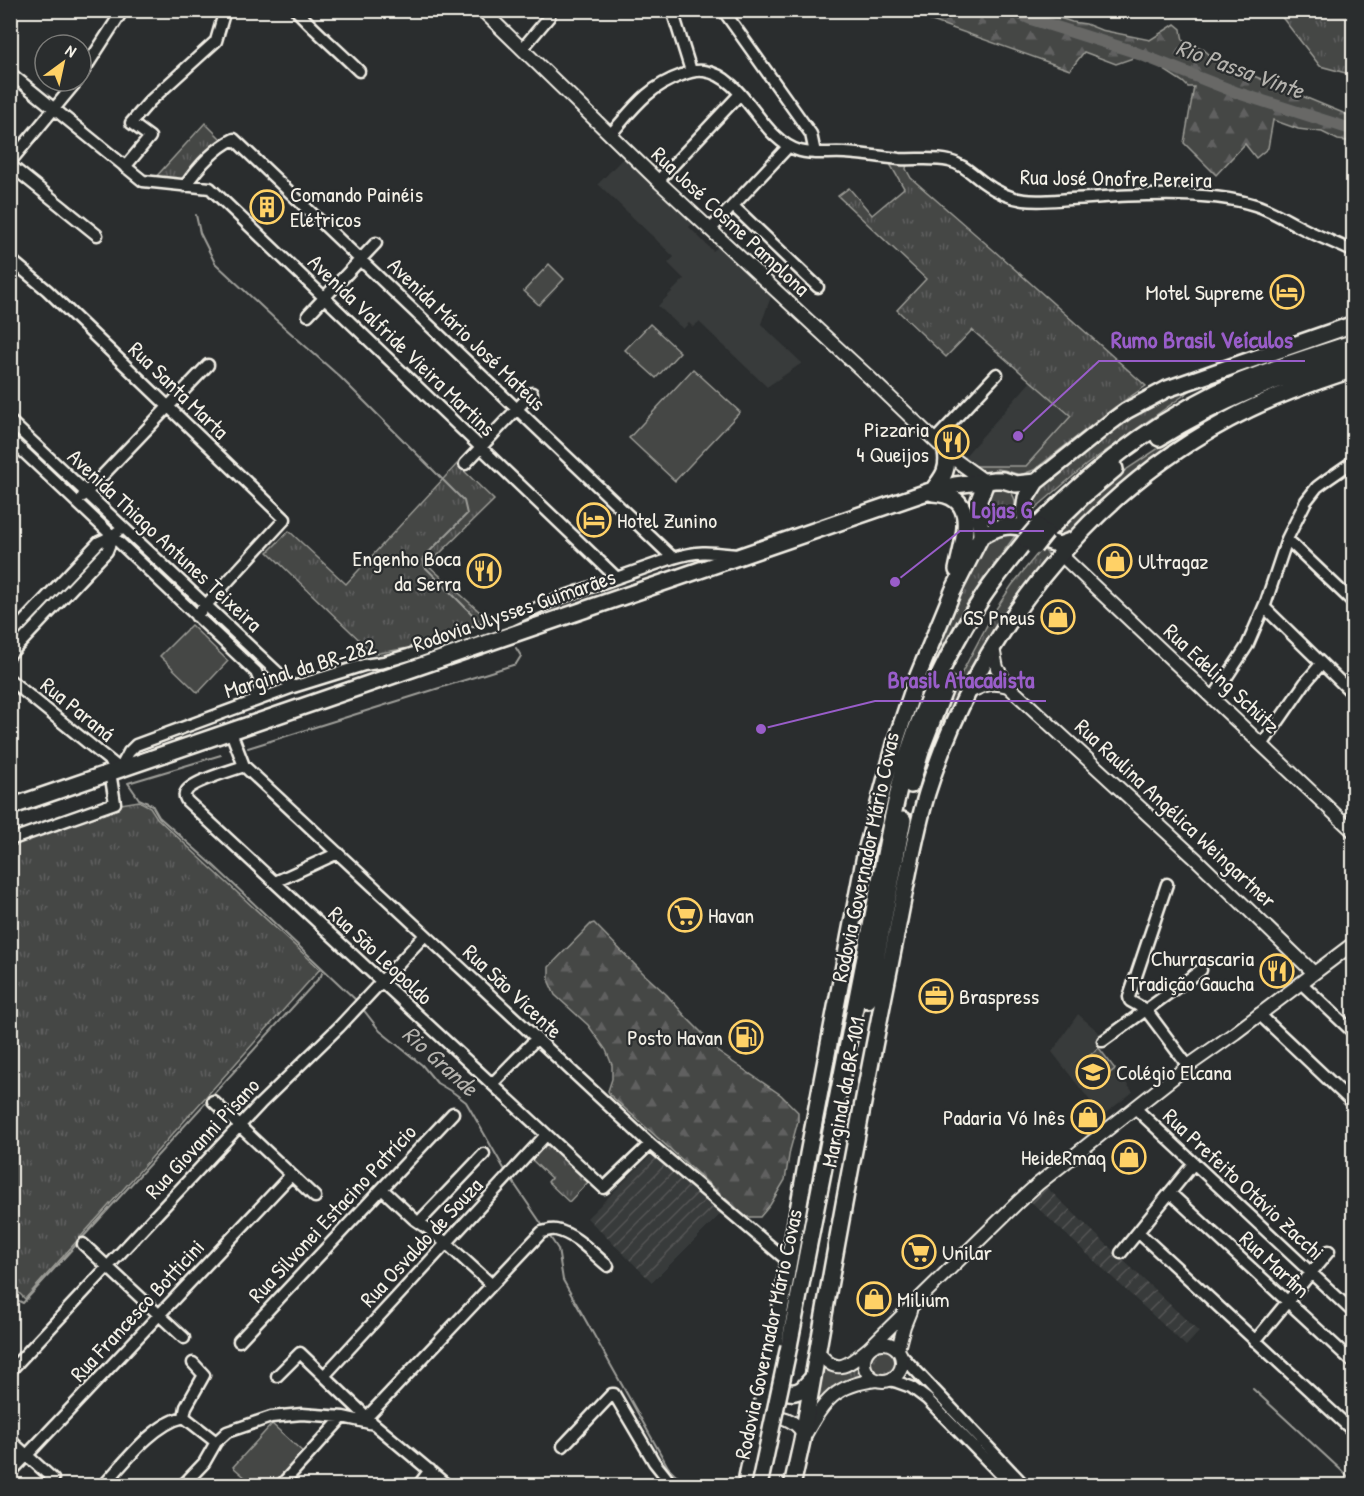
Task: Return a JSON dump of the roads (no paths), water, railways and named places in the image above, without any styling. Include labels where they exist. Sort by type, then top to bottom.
[{"type":"highway","points":[[1073,540],[1064,544],[1050,542],[1025,517],[1026,498],[1036,482],[1111,422],[1126,411],[1167,389],[1353,324]]},
{"type":"highway","name":"Rodovia Governador Mário Covas","points":[[770,1485],[825,1163],[900,785],[919,723],[956,641],[984,595],[1034,535],[1072,491],[1104,464],[1171,419],[1214,394],[1254,377],[1353,342]]},
{"type":"highway","name":"Rodovia Governador Mário Covas","points":[[748,1484],[794,1347],[914,771],[933,716],[955,666],[1034,535],[1122,464],[1197,415],[1234,397],[1353,353]]},
{"type":"highway","points":[[1104,464],[1234,365]]},
{"type":"highway","name":"Marginal da BR-101","points":[[792,1485],[919,820],[943,749],[967,693],[1021,603],[1073,540],[1119,495],[1165,460],[1227,420],[1257,405],[1353,369]]},
{"type":"highway","points":[[1234,397],[1323,379]]},
{"type":"highway","points":[[945,450],[947,468],[930,491],[950,496],[959,504],[965,516],[965,536],[953,591]]},
{"type":"highway","name":"Rodovia Ulysses Guimarães","points":[[10,807],[930,491],[1003,480],[1023,484],[1036,482]]},
{"type":"highway","points":[[953,591],[981,536],[979,500],[986,482]]},
{"type":"highway","points":[[1008,482],[1018,492],[1019,519],[1051,555],[1047,570]]},
{"type":"highway","points":[[966,484],[979,507]]},
{"type":"highway","points":[[981,536],[996,528],[1013,525],[1034,535]]},
{"type":"highway","name":"Marginal da BR-101","points":[[748,1484],[865,855],[906,708],[953,591]]},
{"type":"highway","points":[[909,871],[912,825],[933,716]]},
{"type":"highway","points":[[858,896],[900,785]]},
{"type":"highway","points":[[825,1163],[831,1039]]},
{"type":"highway","points":[[770,1367],[773,1380],[778,1387],[787,1391],[796,1392],[813,1378]]},
{"type":"main road","name":"Rua José Cosme Pamplona","points":[[482,10],[710,230],[945,450],[986,482]]},
{"type":"main road","name":"Rua José Cosme Pamplona","points":[[945,450],[966,484]]},
{"type":"main road","name":"Rua Edeling Schütz","points":[[1061,555],[1353,832]]},
{"type":"main road","name":"Rua Raulina Angélica Weingartner","points":[[993,648],[997,668],[1008,686],[1197,860],[1314,972]]},
{"type":"main road","points":[[967,693],[987,683],[995,682],[1008,686]]},
{"type":"main road","points":[[818,1350],[829,1364],[841,1366],[852,1362],[1026,1194],[1188,1066],[1353,943]]},
{"type":"main road","points":[[758,1426],[771,1418],[788,1419],[793,1422],[802,1437],[818,1413],[838,1392],[848,1386],[894,1377],[902,1367],[900,1352],[904,1326],[913,1305]]},
{"type":"main road","points":[[882,1380],[870,1377],[866,1372],[865,1353],[880,1342],[893,1345],[900,1352]]},
{"type":"street","points":[[93,56],[123,10]]},
{"type":"street","points":[[10,73],[125,167],[150,137],[131,123],[159,91],[216,41],[225,10]]},
{"type":"street","points":[[296,10],[313,29],[359,71]]},
{"type":"street","points":[[672,10],[691,71]]},
{"type":"street","points":[[723,10],[812,134],[815,153]]},
{"type":"street","points":[[522,49],[549,17]]},
{"type":"street","points":[[610,135],[640,101],[658,85],[691,71],[703,71],[715,75],[740,94],[788,147],[710,230]]},
{"type":"street","points":[[68,93],[10,163],[97,235]]},
{"type":"street","points":[[658,181],[740,94]]},
{"type":"street","name":"Avenida Mário José Mateus","points":[[185,186],[209,157],[221,146],[234,140],[673,558]]},
{"type":"street","name":"Rua José Onofre Pereira","points":[[788,147],[815,153],[947,160],[964,167],[1000,193],[1025,200],[1169,194],[1236,200],[1265,208],[1353,252]]},
{"type":"street","name":"Avenida Valfride Vieira Martins","points":[[125,167],[143,181],[210,188],[616,577]]},
{"type":"street","points":[[733,206],[818,287]]},
{"type":"street","points":[[308,315],[376,243]]},
{"type":"street","name":"Rua Santa Marta","points":[[10,259],[47,290],[285,519],[206,605]]},
{"type":"street","points":[[77,503],[208,365]]},
{"type":"street","points":[[945,450],[997,374]]},
{"type":"street","points":[[465,464],[532,393]]},
{"type":"street","name":"Avenida Thiago Antunes Teixeira","points":[[10,420],[293,687]]},
{"type":"street","name":"Avenida Thiago Antunes Teixeira","points":[[10,439],[256,672],[261,686],[254,701]]},
{"type":"street","points":[[1213,698],[1247,646],[1264,608],[1287,539],[1300,511],[1324,480],[1352,465]]},
{"type":"street","points":[[10,636],[99,542],[113,536],[123,526]]},
{"type":"street","points":[[10,654],[107,551],[113,536]]},
{"type":"street","points":[[1287,539],[1353,603]]},
{"type":"street","name":"Marginal da BR-282","points":[[115,771],[136,746],[293,687],[364,665],[419,652],[510,620],[554,600],[616,577],[673,558],[704,552],[742,556]]},
{"type":"street","points":[[53,591],[62,599]]},
{"type":"street","points":[[196,616],[206,605]]},
{"type":"street","points":[[1264,608],[1353,695]]},
{"type":"street","points":[[1262,745],[1321,664]]},
{"type":"street","name":"Rua Paraná","points":[[10,680],[115,771]]},
{"type":"street","name":"Rua São Vicente","points":[[231,732],[244,766],[650,1144],[789,1262]]},
{"type":"street","name":"Rua São Leopoldo","points":[[244,766],[195,783],[185,792],[187,801],[604,1188],[650,1144]]},
{"type":"street","points":[[10,840],[114,803],[115,771]]},
{"type":"street","points":[[275,882],[338,853]]},
{"type":"street","points":[[1167,884],[1129,997],[1130,1001],[1146,1010],[1188,1066]]},
{"type":"street","name":"Rua Giovanni Pisano","points":[[10,1371],[272,1091],[364,1001],[425,935]]},
{"type":"street","points":[[1103,1041],[1201,970]]},
{"type":"street","points":[[1300,983],[1353,1033]]},
{"type":"street","points":[[1259,1014],[1353,1104]]},
{"type":"street","points":[[492,1084],[536,1039]]},
{"type":"street","points":[[213,1101],[315,1197]]},
{"type":"street","name":"Rua Prefeito Otávio Zacchi","points":[[1134,1108],[1353,1313]]},
{"type":"street","name":"Rua Silvonei Estacino Patrício","points":[[239,1341],[453,1113]]},
{"type":"street","name":"Rua Osvaldo de Souza","points":[[324,1376],[546,1135]]},
{"type":"street","points":[[419,1222],[484,1154]]},
{"type":"street","points":[[1121,1253],[1194,1162]]},
{"type":"street","name":"Rua Francesco Botticini","points":[[10,1473],[291,1175]]},
{"type":"street","points":[[382,1189],[492,1285]]},
{"type":"street","name":"Rua Marfim","points":[[1170,1193],[1353,1363]]},
{"type":"street","points":[[371,1420],[492,1285],[546,1231],[560,1231],[575,1239],[608,1266]]},
{"type":"street","points":[[1138,1232],[1353,1431]]},
{"type":"street","points":[[83,1244],[184,1338]]},
{"type":"street","points":[[1255,1341],[1329,1251]]},
{"type":"street","points":[[900,1352],[1026,1485]]},
{"type":"street","points":[[277,1376],[300,1353],[371,1420],[448,1485]]},
{"type":"street","points":[[184,1417],[186,1407],[204,1375],[193,1363]]},
{"type":"street","points":[[882,1380],[911,1387],[927,1399],[1012,1485]]},
{"type":"street","points":[[563,1446],[614,1394],[654,1462],[673,1485]]},
{"type":"street","points":[[182,1485],[204,1463],[216,1442],[227,1432],[271,1417],[302,1414],[371,1420]]},
{"type":"street","points":[[184,1417],[216,1442]]},
{"type":"street","points":[[103,1485],[149,1437],[171,1422],[184,1417]]},
{"type":"street","points":[[280,1485],[343,1417]]},
{"type":"street","points":[[10,1440],[53,1479]]},
{"type":"street","points":[[418,1485],[430,1470]]},
{"type":"waterway","name":"Rio Passa Vinte","points":[[1011,10],[1031,19],[1129,50],[1238,93],[1354,130]]},
{"type":"waterway","points":[[196,215],[200,233],[215,263],[340,377],[464,501],[467,514],[423,558],[425,567],[478,620]]},
{"type":"waterway","points":[[248,748],[516,664],[521,656],[516,648]]},
{"type":"waterway","name":"Rio Grande","points":[[221,755],[128,783],[139,799],[152,805],[159,817],[357,1001]]},
{"type":"waterway","points":[[10,1293],[23,1303],[321,976],[323,970]]},
{"type":"waterway","name":"Rio Grande","points":[[362,1008],[380,1031],[422,1065],[437,1083],[466,1102],[506,1172]]},
{"type":"waterway","name":"Rio Grande","points":[[511,1179],[545,1229]]},
{"type":"waterway","name":"Rio Grande","points":[[548,1234],[558,1249],[563,1280],[668,1467],[687,1486]]},
{"type":"waterway","points":[[1253,1389],[1354,1482]]},
{"type":"place","name":"Comando Painéis Elétricos","points":[[267,207]]},
{"type":"place","name":"Motel Supreme","points":[[1287,292]]},
{"type":"place","name":"Rumo Brasil Veículos","points":[[1018,436]]},
{"type":"place","name":"Pizzaria 4 Queijos","points":[[952,442]]},
{"type":"place","name":"Hotel Zunino","points":[[594,520]]},
{"type":"place","name":"Ultragaz","points":[[1115,561]]},
{"type":"place","name":"Engenho Boca da Serra","points":[[484,571]]},
{"type":"place","name":"Lojas G","points":[[895,582]]},
{"type":"place","name":"GS Pneus","points":[[1058,617]]},
{"type":"place","name":"Brasil Atacadista","points":[[761,729]]},
{"type":"place","name":"Havan","points":[[685,915]]},
{"type":"place","name":"Churrascaria Tradição Gaucha","points":[[1277,971]]},
{"type":"place","name":"Braspress","points":[[936,996]]},
{"type":"place","name":"Posto Havan","points":[[746,1037]]},
{"type":"place","name":"Colégio Elcana","points":[[1093,1072]]},
{"type":"place","name":"Padaria Vó Inês","points":[[1088,1117]]},
{"type":"place","name":"HeideRmaq","points":[[1129,1157]]},
{"type":"place","name":"Unilar","points":[[919,1252]]},
{"type":"place","name":"Milium","points":[[874,1299]]}]
